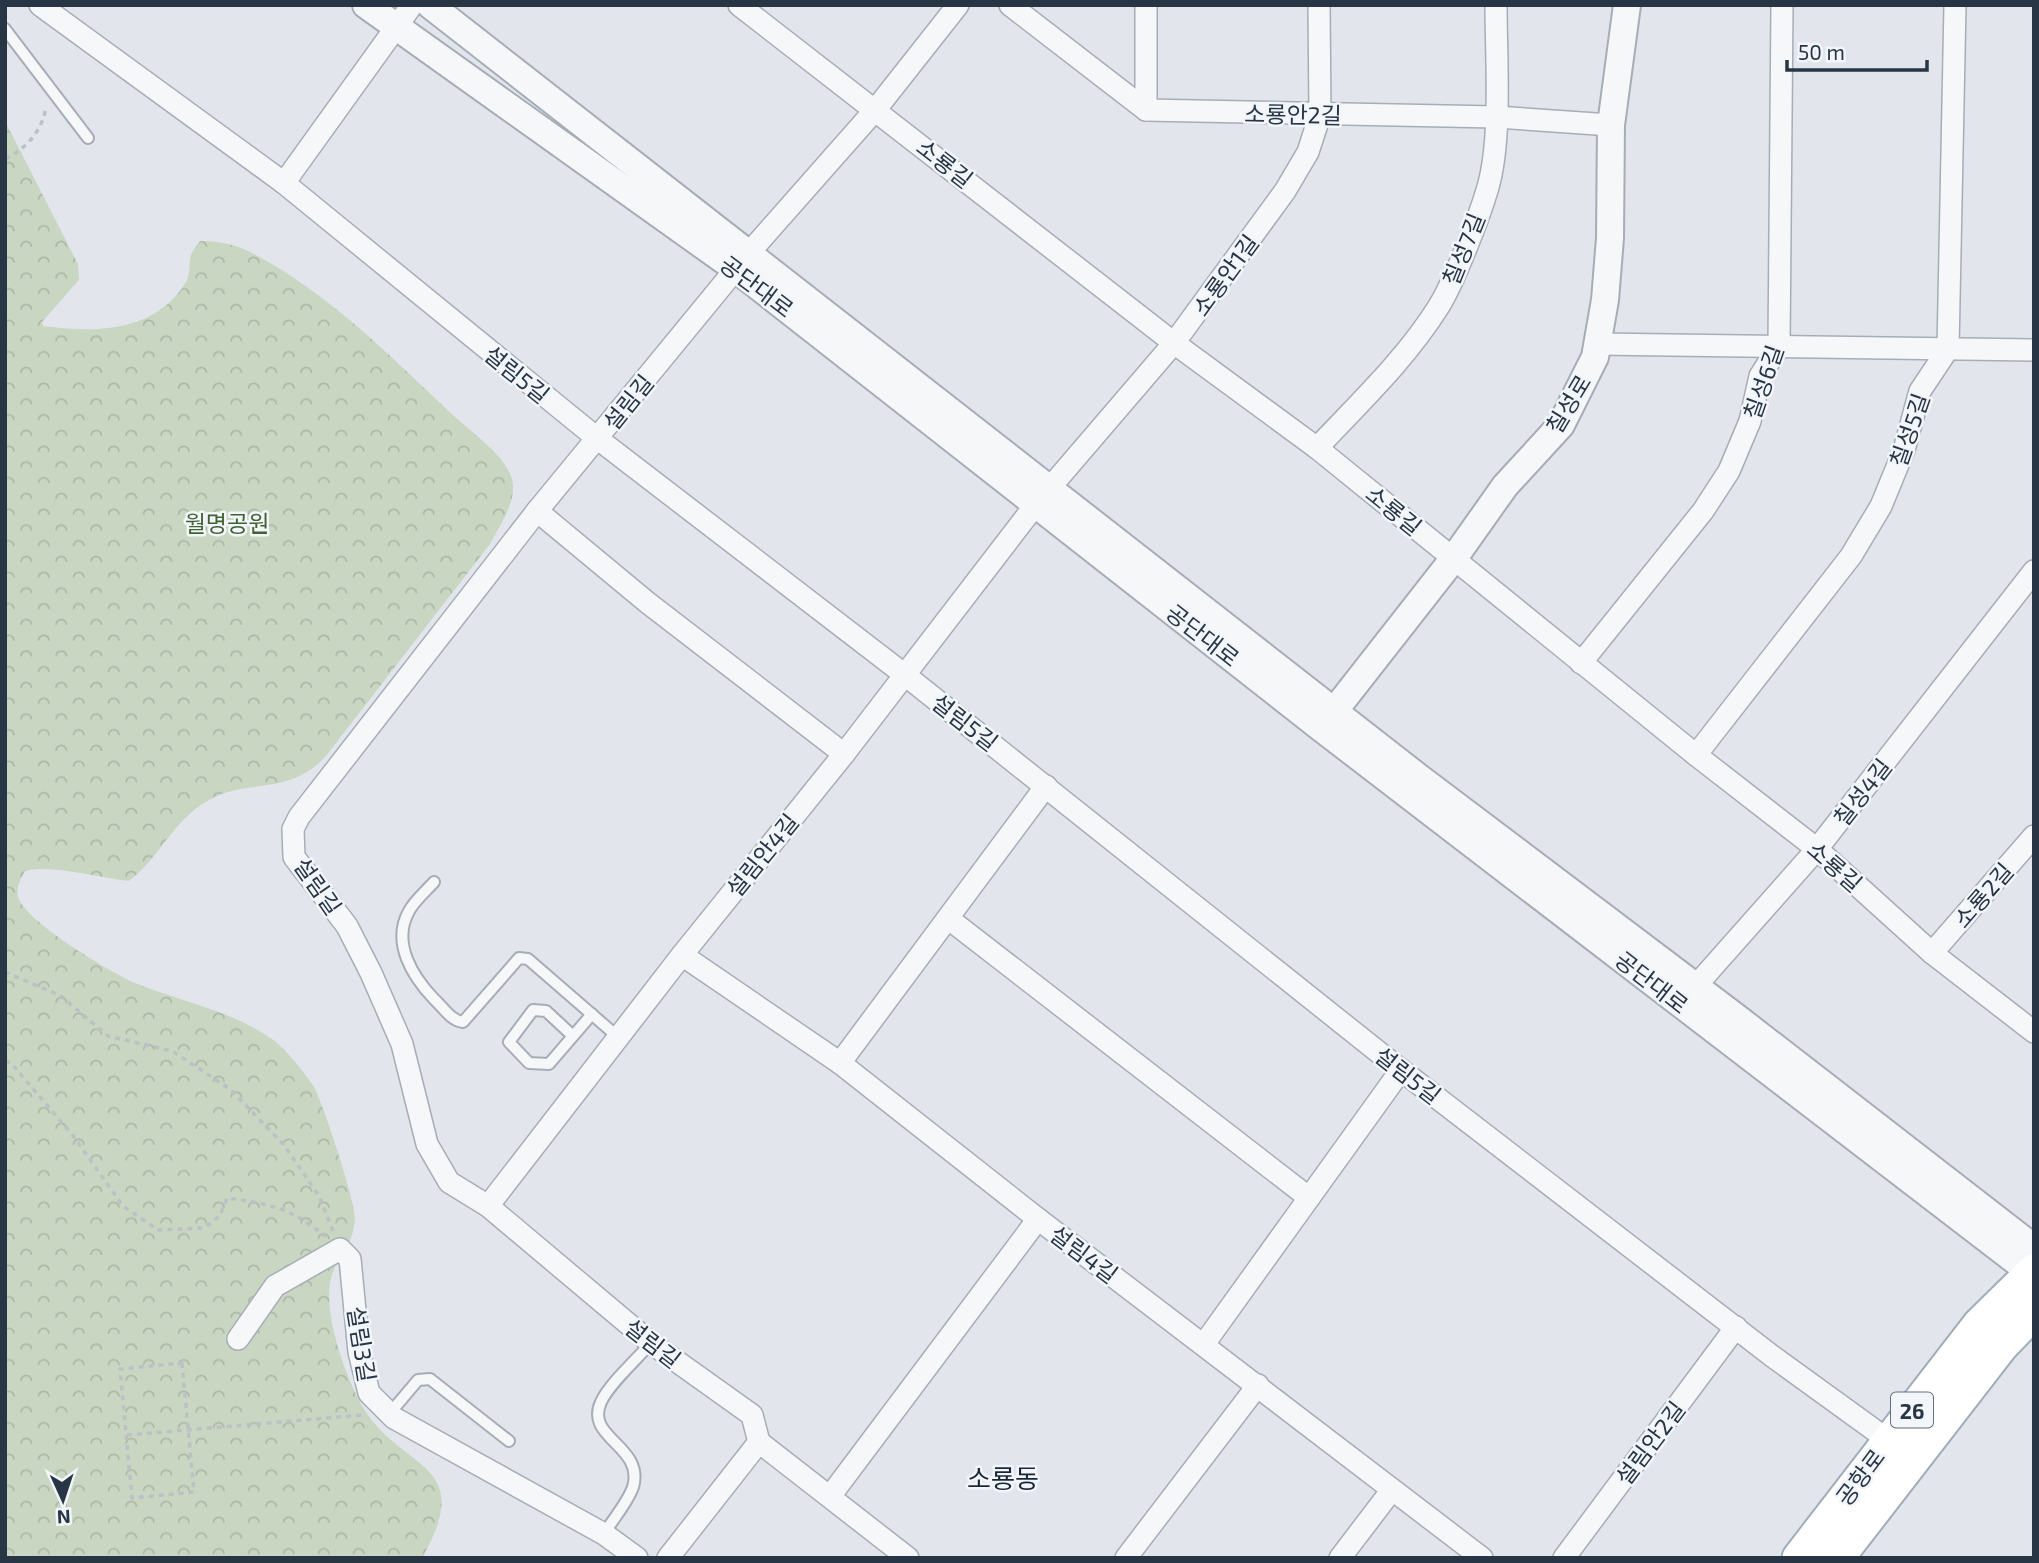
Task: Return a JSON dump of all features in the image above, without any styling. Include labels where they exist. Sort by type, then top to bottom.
[{"type":"main road","name":"공항로","points":[[1799,1558],[1979,1325],[2033,1267]]},
{"type":"main road","name":"공항로","points":[[1837,1558],[2002,1345],[2034,1312]]},
{"type":"street","name":"설림5길","points":[[40,5],[284,183],[598,439],[905,675],[1401,1070],[1888,1440]]},
{"type":"street","name":"공단대로","points":[[366,5],[742,261]]},
{"type":"street","points":[[284,183],[412,5]]},
{"type":"street","name":"공단대로","points":[[430,5],[742,261],[1327,720],[1687,995],[2033,1267]]},
{"type":"street","name":"소룡길","points":[[739,5],[1174,343],[1317,448],[1581,663],[1817,849],[1932,953],[2034,1032]]},
{"type":"street","name":"설림길","points":[[759,1442],[752,1415],[651,1343],[488,1206],[449,1182],[427,1144],[402,1044],[371,973],[346,926],[301,869],[291,843],[299,817],[537,511],[742,261],[876,109],[958,5]]},
{"type":"street","points":[[1010,5],[1146,110]]},
{"type":"street","points":[[1146,5],[1146,110]]},
{"type":"street","name":"소룡안1길","points":[[1042,496],[1174,343],[1285,191],[1308,152],[1320,115],[1319,5]]},
{"type":"street","name":"칠성7길","points":[[1317,448],[1403,354],[1440,305],[1488,186],[1496,117],[1496,5]]},
{"type":"street","name":"칠성로","points":[[1327,720],[1454,558],[1505,486],[1561,425],[1595,357],[1610,238],[1611,125],[1627,5]]},
{"type":"street","name":"칠성6길","points":[[1581,663],[1703,511],[1729,471],[1750,421],[1760,376],[1779,345],[1782,5]]},
{"type":"street","points":[[1948,349],[1955,5]]},
{"type":"street","name":"소룡안2길","points":[[1146,110],[1496,117],[1611,125]]},
{"type":"street","points":[[1597,344],[2034,350]]},
{"type":"street","name":"칠성5길","points":[[1696,755],[1851,556],[1881,506],[1904,450],[1920,391],[1948,349]]},
{"type":"street","name":"설림안4길","points":[[488,1206],[682,955],[844,754],[1042,496]]},
{"type":"street","points":[[537,511],[648,603],[844,754]]},
{"type":"street","name":"칠성4길","points":[[1687,995],[1817,849],[2034,571]]},
{"type":"street","points":[[839,1063],[1046,786]]},
{"type":"street","name":"소룡2길","points":[[1932,953],[2034,836]]},
{"type":"street","points":[[949,919],[1308,1197]]},
{"type":"street","name":"설림4길","points":[[682,955],[839,1063],[1038,1219],[1258,1385],[1391,1491],[1482,1558]]},
{"type":"street","points":[[1204,1344],[1401,1070]]},
{"type":"street","points":[[831,1496],[1038,1219]]},
{"type":"street","points":[[238,1339],[275,1286],[341,1250]]},
{"type":"street","name":"설림3길","points":[[341,1250],[350,1259],[359,1352],[369,1393],[390,1413],[604,1534],[637,1558]]},
{"type":"street","name":"설림안2길","points":[[1564,1558],[1736,1327]]},
{"type":"street","points":[[1126,1558],[1258,1385]]},
{"type":"street","points":[[668,1558],[759,1442],[908,1558]]},
{"type":"street","points":[[1340,1558],[1391,1491]]},
{"type":"lane","points":[[5,29],[88,138]]},
{"type":"lane","points":[[434,882],[410,909],[404,922],[405,958],[418,983],[454,1021],[463,1022],[519,958],[528,960],[618,1037]]},
{"type":"lane","points":[[573,1036],[546,1011],[533,1010],[509,1042],[529,1063],[540,1066],[549,1064],[592,1014]]},
{"type":"lane","points":[[604,1534],[633,1487],[634,1469],[630,1457],[604,1431],[597,1417],[601,1401],[651,1343]]},
{"type":"lane","points":[[390,1413],[418,1380],[430,1379],[509,1441]]},
{"type":"path","points":[[5,159],[23,150],[44,121],[49,87]]},
{"type":"path","points":[[5,972],[61,996],[108,1036],[172,1051],[230,1089],[284,1145],[312,1186],[341,1250]]},
{"type":"path","points":[[5,1061],[11,1063],[74,1137],[123,1206],[158,1230],[204,1228],[220,1216],[227,1198],[272,1204],[303,1217],[341,1250]]},
{"type":"path","points":[[182,1363],[194,1493],[132,1498],[126,1435],[120,1369],[182,1363]]},
{"type":"path","points":[[126,1435],[390,1413]]},
{"type":"green space","name":"월명공원","points":[[5,121],[78,264],[79,280],[42,322],[43,326],[103,329],[141,320],[173,299],[186,282],[191,255],[200,241],[240,247],[307,287],[359,328],[487,445],[503,461],[512,479],[510,504],[490,544],[326,756],[316,765],[284,782],[227,792],[202,804],[179,824],[141,871],[129,881],[62,870],[36,869],[25,871],[18,889],[23,906],[69,945],[135,983],[223,1014],[256,1029],[283,1049],[314,1087],[338,1153],[355,1219],[352,1236],[336,1265],[330,1286],[329,1303],[336,1342],[364,1409],[380,1430],[428,1471],[438,1485],[442,1503],[437,1526],[422,1558],[5,1558]]},
{"type":"district","name":"소룡동","points":[[1003,1477]]}]
